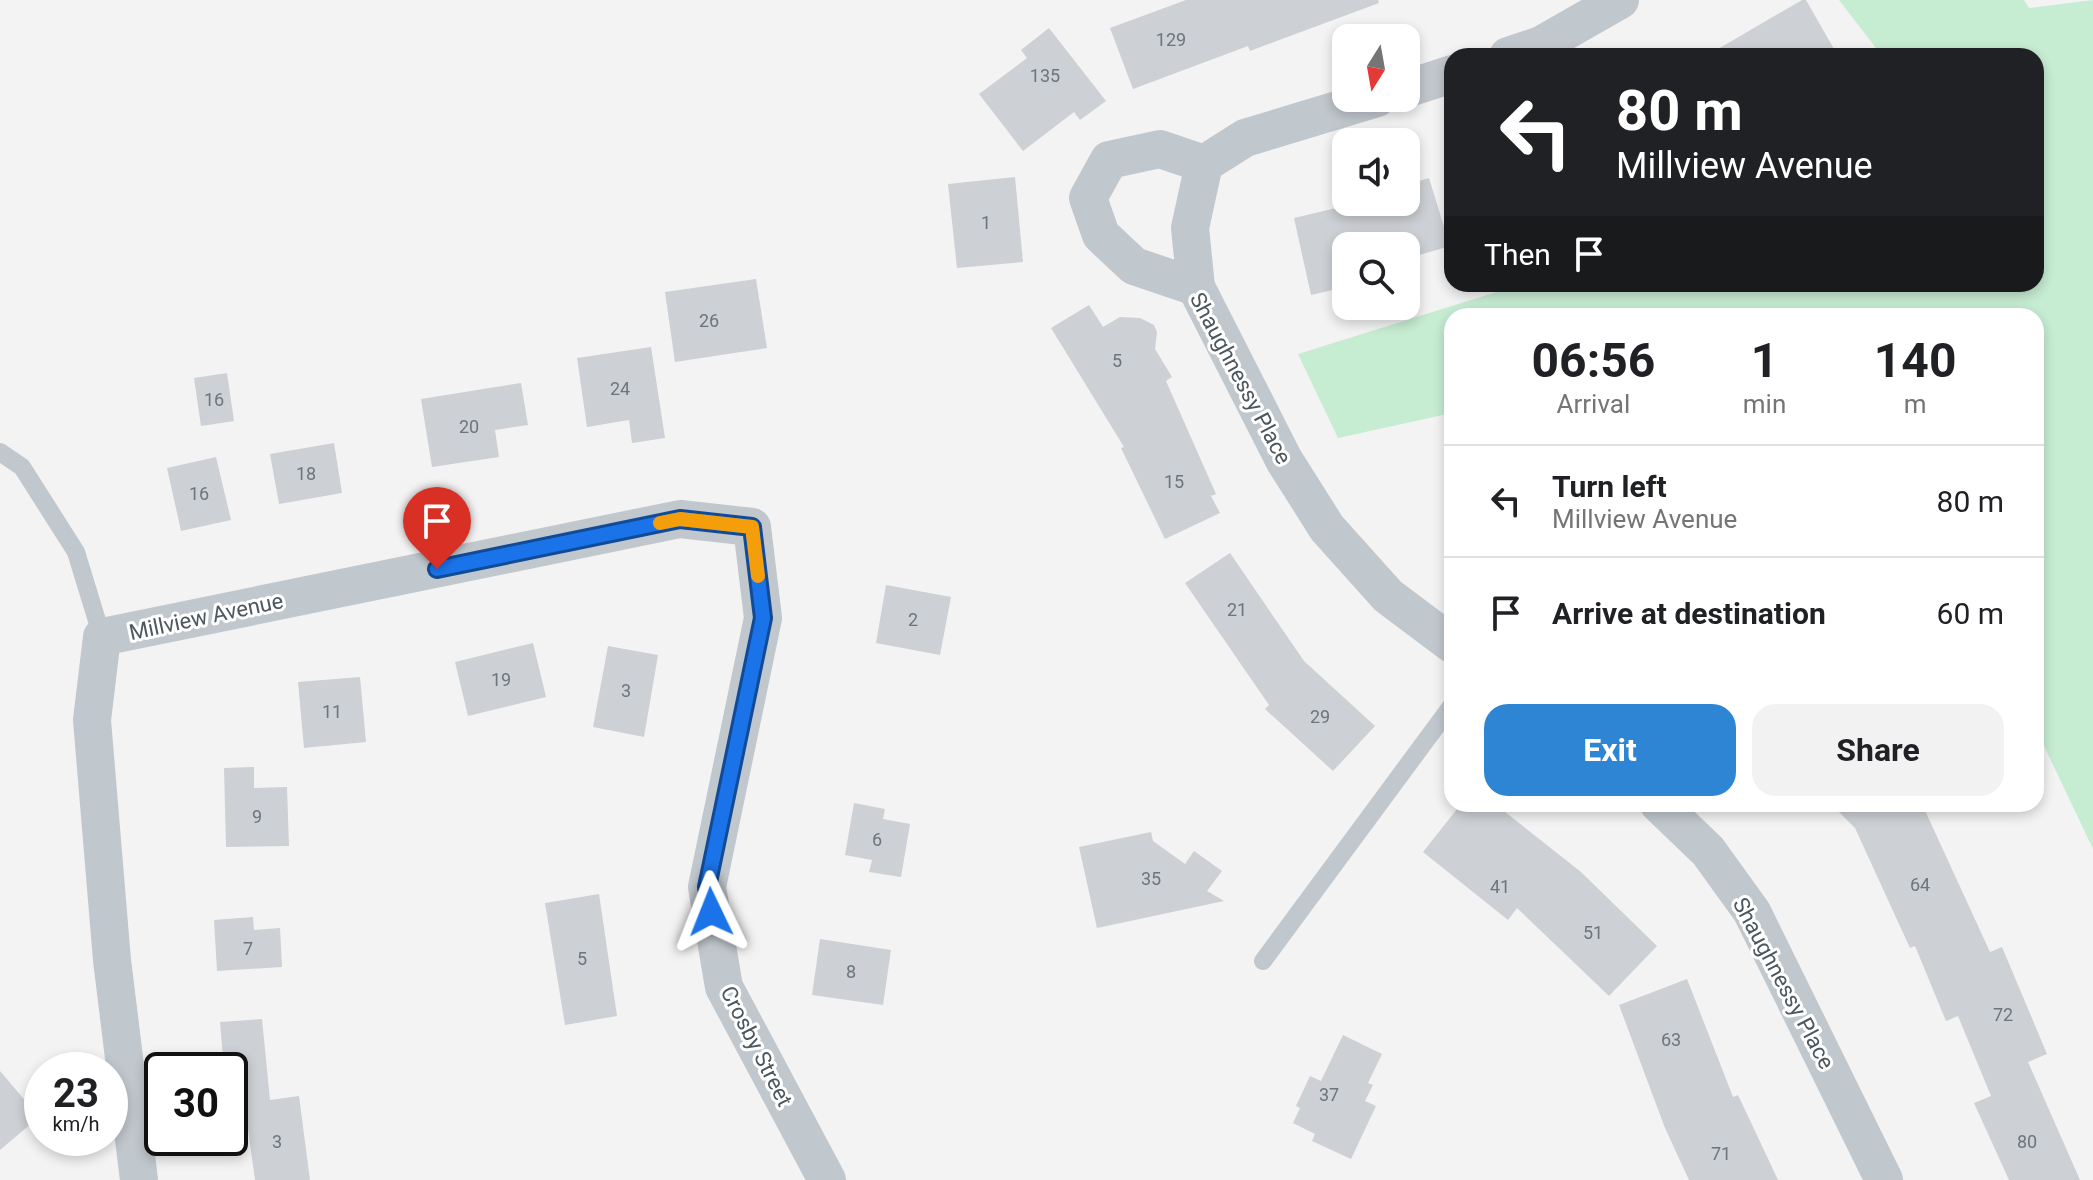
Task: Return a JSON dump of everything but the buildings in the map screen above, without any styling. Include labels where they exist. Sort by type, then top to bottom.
[{"type":"street","points":[[1532,48],[1620,0]]},
{"type":"street","points":[[1420,84],[1444,77]]},
{"type":"street","points":[[1196,287],[1190,228],[1204,164],[1245,138],[1332,112]]},
{"type":"street","name":"Shaughnessy Place","points":[[1204,164],[1160,149],[1109,160],[1088,198],[1101,235],[1134,266],[1196,287],[1284,460],[1327,528],[1388,596],[1444,638]]},
{"type":"street","name":"Millview Avenue","points":[[139,1180],[112,960],[92,720],[102,637],[680,519],[752,527]]},
{"type":"street","name":"Crosby Street","points":[[752,527],[763,618],[707,887],[724,987],[827,1180]]},
{"type":"street","name":"Shaughnessy Place","points":[[1667,812],[1708,851],[1752,912],[1884,1180]]},
{"type":"lane","points":[[0,452],[22,467],[76,552],[102,637]]},
{"type":"lane","points":[[1263,961],[1444,716]]},
{"type":"green space","points":[[1839,0],[2024,0],[2029,8],[2093,0],[2093,849],[2044,746],[2044,308],[1445,308],[1496,292],[2044,292],[2044,48],[1876,48]]},
{"type":"green space","points":[[1444,308],[1444,415],[1338,438],[1298,354],[1407,320],[1420,320],[1420,316]]},
{"type":"slow traffic","points":[[660,523],[680,519],[752,527],[758,576]]},
{"type":"route","points":[[437,569],[680,519],[752,527],[763,618],[707,887],[711,912]]}]
